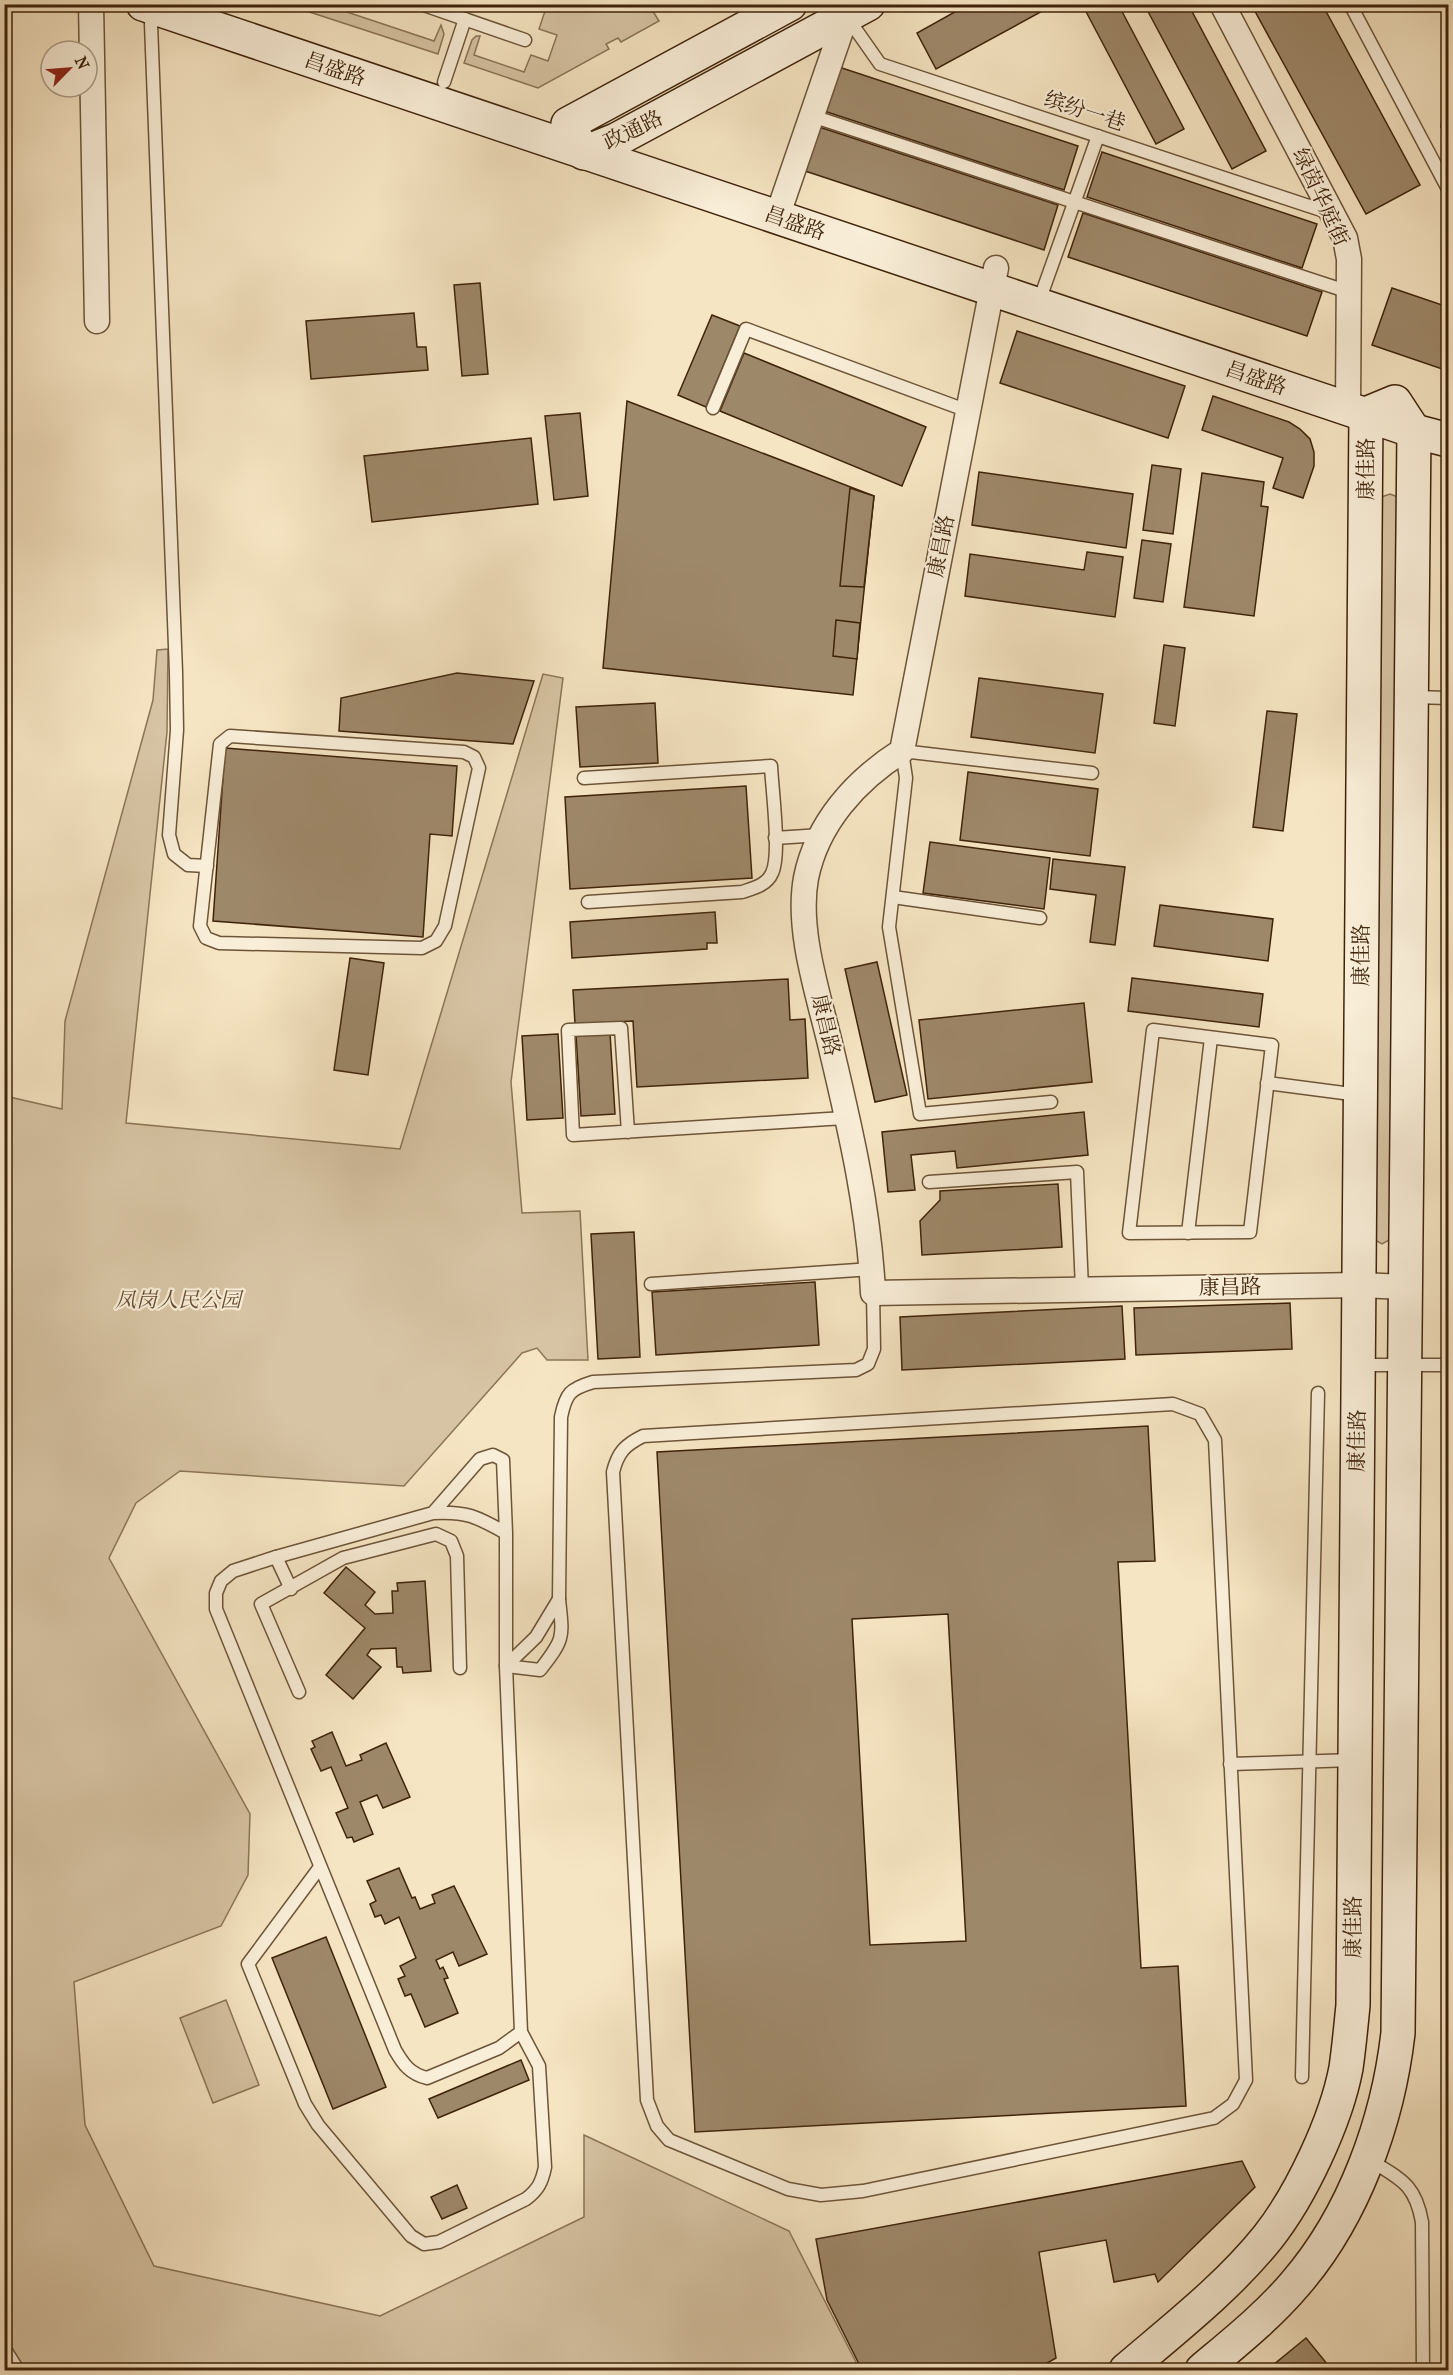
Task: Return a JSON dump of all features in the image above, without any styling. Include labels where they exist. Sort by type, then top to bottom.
[{"type":"street","points":[[91,4],[97,321]]},
{"type":"street","name":"政通路","points":[[790,4],[568,124],[584,153],[616,140],[857,10]]},
{"type":"street","name":"绿茵华庭街","points":[[1222,4],[1345,238],[1349,259],[1349,292],[1364,403]]},
{"type":"street","name":"昌盛路","points":[[149,6],[200,10],[444,82],[616,140],[781,207]]},
{"type":"street","name":"昌盛路","points":[[200,10],[584,153],[781,207],[1364,403],[1449,418]]},
{"type":"street","points":[[781,207],[812,116],[857,10]]},
{"type":"street","name":"康昌路","points":[[993,278],[902,751],[864,778],[838,810],[811,857],[806,880],[805,928],[865,1205],[872,1281],[1082,1289],[1359,1285],[1406,1287]]},
{"type":"street","points":[[1364,403],[1414,431],[1449,440]]},
{"type":"street","name":"康佳路","points":[[1126,2370],[1232,2277],[1269,2235],[1286,2211],[1311,2165],[1338,2099],[1345,2070],[1353,2005],[1364,403]]},
{"type":"street","points":[[1202,2370],[1277,2304],[1313,2262],[1342,2212],[1367,2159],[1390,2086],[1398,2033],[1414,431]]},
{"type":"lane","points":[[421,4],[525,40]]},
{"type":"lane","points":[[1350,4],[1449,189]]},
{"type":"lane","points":[[149,6],[176,672],[177,730],[169,835],[174,854],[188,865],[207,866]]},
{"type":"lane","name":"缤纷一巷","points":[[857,10],[880,64],[1334,214]]},
{"type":"lane","points":[[444,82],[465,20]]},
{"type":"lane","points":[[812,116],[1349,292]]},
{"type":"lane","points":[[1041,294],[1098,136]]},
{"type":"lane","points":[[713,408],[746,328],[968,411]]},
{"type":"lane","points":[[1412,697],[1449,698]]},
{"type":"lane","points":[[230,736],[464,752],[474,757],[479,768],[445,926],[436,941],[422,948],[219,943],[206,938],[200,926],[207,866],[220,744],[230,736]]},
{"type":"lane","points":[[1051,1102],[920,1114],[889,927],[906,778],[902,751],[1092,773]]},
{"type":"lane","points":[[584,778],[771,766],[776,857],[772,873],[760,886],[742,892],[588,902]]},
{"type":"lane","points":[[775,838],[821,836]]},
{"type":"lane","points":[[892,897],[1040,918]]},
{"type":"lane","points":[[628,1132],[621,1028],[568,1030],[573,1135],[628,1132],[847,1118]]},
{"type":"lane","points":[[1153,1030],[1272,1045],[1267,1083],[1250,1232],[1129,1233],[1153,1030]]},
{"type":"lane","points":[[1188,1233],[1211,1038]]},
{"type":"lane","points":[[1267,1083],[1360,1095]]},
{"type":"lane","points":[[928,1182],[1077,1172],[1082,1289]]},
{"type":"lane","points":[[506,1666],[540,1670],[563,1636],[559,1599],[561,1417],[565,1400],[575,1388],[593,1382],[856,1370],[868,1364],[874,1348],[872,1281],[651,1284]]},
{"type":"lane","points":[[1358,1365],[1449,1365]]},
{"type":"lane","points":[[1302,2076],[1318,1393]]},
{"type":"lane","points":[[1173,1404],[1200,1414],[1215,1440],[1230,1764],[1246,2080],[1233,2104],[1214,2118],[874,2189],[821,2195],[788,2189],[669,2140],[657,2126],[647,2100],[613,1472],[617,1455],[628,1443],[643,1436],[1173,1404]]},
{"type":"lane","points":[[320,1867],[249,1964],[305,2104],[318,2126],[411,2236],[424,2244],[439,2242],[536,2192],[543,2182],[545,2167],[539,2066],[521,2032],[506,1666],[506,1533],[503,1460],[493,1455],[480,1459],[433,1513]]},
{"type":"lane","points":[[506,1533],[481,1519],[458,1512],[433,1513],[233,1571],[221,1581],[216,1593],[216,1609],[395,2050],[407,2069],[417,2076],[427,2078],[438,2075],[499,2048],[521,2032]]},
{"type":"lane","points":[[299,1692],[261,1604],[343,1558],[436,1534],[451,1541],[457,1557],[460,1668]]},
{"type":"lane","points":[[276,1557],[291,1588]]},
{"type":"lane","points":[[506,1666],[536,1637],[559,1599]]},
{"type":"lane","points":[[1230,1764],[1354,1760]]},
{"type":"lane","points":[[1367,2159],[1399,2178],[1411,2189],[1419,2205],[1422,2222],[1423,2370]]},
{"type":"lane","points":[[4,2348],[18,2370]]},
{"type":"green space","points":[[288,5],[326,5],[434,41],[441,25],[444,34],[438,54]]},
{"type":"green space","points":[[527,5],[649,5],[659,21],[621,42],[618,38],[606,44],[609,49],[538,88],[464,63],[472,40],[476,36],[480,36],[474,55],[524,72],[531,55],[548,61],[557,35],[539,29],[545,11]]},
{"type":"green space","points":[[1390,494],[1398,497],[1391,1239],[1382,1244],[1375,1240],[1381,497]]},
{"type":"green space","name":"凤岗人民公园","points":[[168,649],[167,732],[126,1123],[400,1149],[543,674],[563,678],[511,1082],[522,1213],[580,1211],[588,1360],[547,1360],[537,1348],[522,1353],[404,1486],[180,1471],[136,1503],[109,1558],[250,1814],[248,1875],[221,1926],[74,1982],[85,2125],[154,2266],[380,2316],[584,2217],[584,2135],[789,2231],[860,2370],[5,2370],[5,1096],[62,1109],[65,1021],[153,700],[157,650]]},
{"type":"green space","points":[[226,2000],[259,2085],[213,2103],[180,2018]]},
{"type":"building","points":[[969,4],[1046,4],[1048,8],[936,69],[917,33]]},
{"type":"building","points":[[1085,4],[1118,4],[1184,129],[1156,144],[1083,6]]},
{"type":"building","points":[[1144,4],[1188,4],[1266,151],[1232,169]]},
{"type":"building","points":[[1251,4],[1322,4],[1420,185],[1366,214]]},
{"type":"building","points":[[1448,57],[1448,127],[1441,127]]},
{"type":"building","points":[[839,67],[1078,146],[1064,190],[824,111]]},
{"type":"building","points":[[819,127],[1058,205],[1044,250],[805,171]]},
{"type":"building","points":[[1102,152],[1317,224],[1302,268],[1087,197]]},
{"type":"building","points":[[1083,213],[1322,292],[1307,336],[1068,257]]},
{"type":"building","points":[[480,283],[488,374],[462,376],[454,285]]},
{"type":"building","points":[[1392,288],[1448,307],[1448,371],[1372,345]]},
{"type":"building","points":[[414,313],[417,347],[426,347],[428,370],[311,379],[306,321]]},
{"type":"building","points":[[712,315],[740,326],[706,407],[678,395]]},
{"type":"building","points":[[1017,331],[1185,386],[1168,438],[1000,383]]},
{"type":"building","points":[[744,353],[926,427],[902,486],[720,411]]},
{"type":"building","points":[[1213,396],[1289,422],[1310,439],[1314,452],[1314,466],[1303,498],[1273,488],[1283,458],[1202,430]]},
{"type":"building","points":[[627,401],[874,496],[853,695],[603,668]]},
{"type":"building","points":[[580,413],[588,496],[554,500],[545,416]]},
{"type":"building","points":[[531,438],[538,504],[372,522],[364,456]]},
{"type":"building","points":[[1152,465],[1181,469],[1173,534],[1143,530]]},
{"type":"building","points":[[979,472],[1133,494],[1126,548],[972,525]]},
{"type":"building","points":[[1202,473],[1264,482],[1261,506],[1268,507],[1254,616],[1184,607]]},
{"type":"building","points":[[850,488],[874,496],[864,587],[840,586]]},
{"type":"building","points":[[1142,540],[1171,544],[1163,602],[1134,598]]},
{"type":"building","points":[[1087,552],[1123,557],[1115,617],[965,596],[970,554],[1084,570]]},
{"type":"building","points":[[836,620],[860,623],[857,659],[833,656]]},
{"type":"building","points":[[1164,645],[1185,648],[1175,726],[1154,723]]},
{"type":"building","points":[[457,673],[534,681],[513,744],[339,731],[341,698]]},
{"type":"building","points":[[979,678],[1103,694],[1095,753],[971,737]]},
{"type":"building","points":[[655,703],[658,763],[580,767],[576,707]]},
{"type":"building","points":[[1267,711],[1297,714],[1283,831],[1253,827]]},
{"type":"building","points":[[225,748],[457,766],[452,836],[430,834],[423,937],[213,921]]},
{"type":"building","points":[[968,772],[1098,789],[1090,856],[960,840]]},
{"type":"building","points":[[746,786],[752,878],[570,889],[565,797]]},
{"type":"building","points":[[930,842],[1050,858],[1044,909],[923,893]]},
{"type":"building","points":[[1053,859],[1125,867],[1115,945],[1090,942],[1096,895],[1050,889]]},
{"type":"building","points":[[1160,905],[1273,919],[1268,961],[1154,946]]},
{"type":"building","points":[[715,912],[717,943],[707,943],[707,949],[572,958],[570,922]]},
{"type":"building","points":[[350,958],[384,963],[368,1075],[334,1070]]},
{"type":"building","points":[[877,962],[907,1095],[875,1102],[845,969]]},
{"type":"building","points":[[1132,978],[1263,994],[1259,1027],[1128,1011]]},
{"type":"building","points":[[788,979],[790,1020],[805,1019],[808,1078],[637,1087],[633,1021],[575,1024],[573,990]]},
{"type":"building","points":[[1084,1003],[1092,1082],[928,1099],[919,1020]]},
{"type":"building","points":[[610,1033],[615,1114],[581,1116],[576,1035]]},
{"type":"building","points":[[558,1034],[563,1118],[527,1120],[522,1036]]},
{"type":"building","points":[[1084,1112],[1088,1155],[957,1168],[955,1151],[911,1155],[915,1190],[888,1192],[882,1132]]},
{"type":"building","points":[[1058,1184],[1062,1247],[922,1255],[920,1221],[940,1200],[940,1191]]},
{"type":"building","points":[[634,1232],[640,1357],[598,1359],[591,1234]]},
{"type":"building","points":[[815,1282],[819,1345],[656,1355],[652,1292]]},
{"type":"building","points":[[1290,1303],[1292,1349],[1136,1355],[1134,1308]]},
{"type":"building","points":[[1122,1306],[1125,1359],[902,1370],[900,1317]]},
{"type":"building","points":[[1148,1426],[1155,1561],[1118,1562],[1141,1968],[1178,1966],[1186,2106],[695,2132],[657,1452]],"holes":[[[948,1614],[966,1941],[870,1945],[852,1619]]]},
{"type":"building","points":[[346,1567],[375,1592],[365,1605],[375,1614],[393,1613],[392,1591],[398,1591],[397,1583],[425,1581],[431,1671],[403,1673],[402,1667],[397,1667],[396,1648],[371,1649],[367,1655],[381,1667],[353,1699],[326,1675],[365,1628],[324,1593]]},
{"type":"building","points":[[332,1732],[346,1766],[362,1760],[360,1755],[386,1743],[410,1797],[383,1808],[377,1795],[360,1802],[373,1834],[354,1842],[352,1837],[347,1838],[336,1813],[348,1808],[331,1767],[321,1771],[311,1749],[315,1747],[312,1741]]},
{"type":"building","points":[[399,1868],[412,1898],[415,1897],[420,1909],[435,1903],[432,1895],[454,1886],[487,1954],[459,1966],[453,1952],[436,1960],[440,1969],[443,1967],[448,1978],[444,1979],[458,2013],[425,2027],[411,1994],[405,1996],[398,1979],[405,1976],[400,1966],[416,1958],[399,1917],[385,1924],[381,1915],[375,1917],[370,1904],[376,1901],[367,1881]]},
{"type":"building","points":[[326,1937],[386,2087],[333,2109],[272,1958]]},
{"type":"building","points":[[521,2060],[529,2080],[438,2118],[429,2099]]},
{"type":"building","points":[[1242,2161],[1255,2187],[1158,2282],[1155,2274],[1114,2282],[1106,2240],[1039,2252],[1056,2358],[1035,2370],[862,2370],[827,2300],[816,2239]]},
{"type":"building","points":[[457,2185],[467,2208],[442,2219],[431,2197]]},
{"type":"building","points":[[1306,2338],[1332,2370],[1267,2370]]}]
